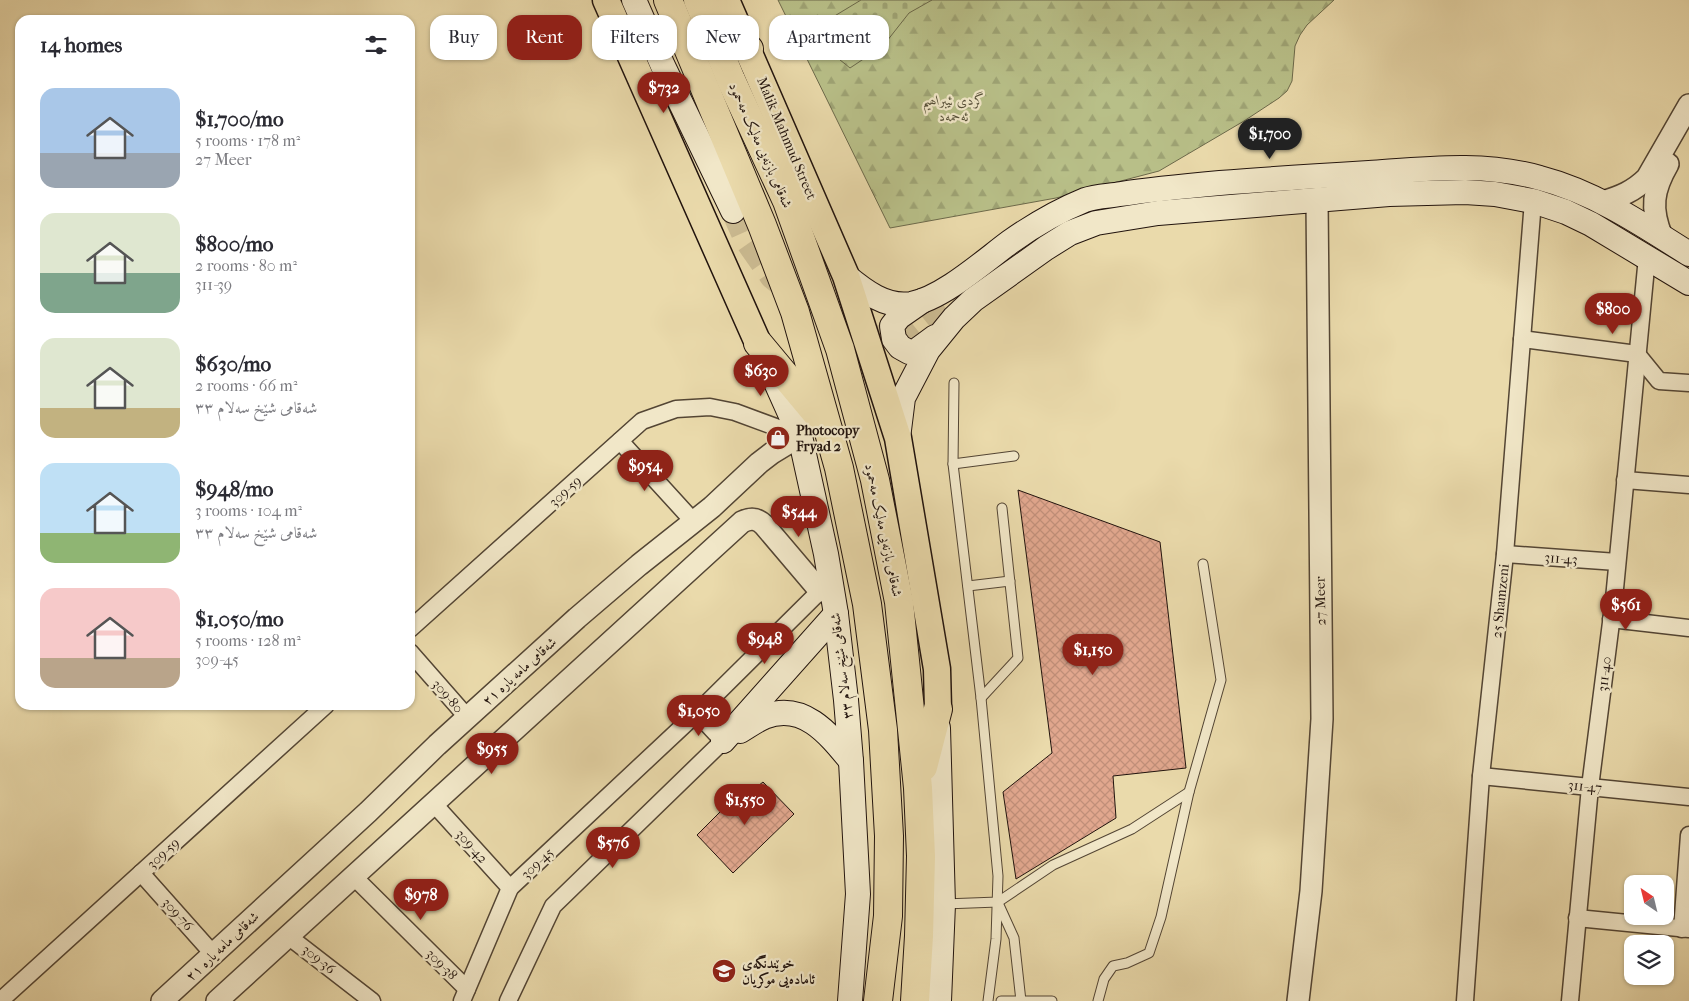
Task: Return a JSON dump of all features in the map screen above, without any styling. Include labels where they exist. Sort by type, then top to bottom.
[{"type":"highway","name":"شەقامی بازنەیی مەلیک مەحمود","points":[[668,0],[762,225],[795,312],[839,468],[867,604],[883,730],[889,836],[888,916],[878,1001]]},
{"type":"highway","name":"شەقامی بازنەیی مەلیک مەحمود","points":[[698,0],[787,201],[840,349],[875,480],[899,602],[918,788],[922,856],[915,1001]]},
{"type":"highway","points":[[707,0],[720,15]]},
{"type":"highway","points":[[758,343],[828,427]]},
{"type":"highway","points":[[918,788],[938,709]]},
{"type":"main road","points":[[606,0],[758,343]]},
{"type":"main road","points":[[634,0],[662,66],[733,211]]},
{"type":"main road","name":"Malik Mahmud Street","points":[[726,0],[733,15]]},
{"type":"main road","name":"Malik Mahmud Street","points":[[754,60],[846,276],[898,438],[936,669],[938,709]]},
{"type":"main road","points":[[942,331],[916,351],[909,352],[900,347],[894,339],[892,326],[899,317],[954,283],[1058,211],[1089,199],[1155,188],[1415,168],[1466,167],[1498,170],[1539,177],[1575,189],[1602,202],[1689,254]]},
{"type":"main road","points":[[953,298],[1005,259],[1089,212],[1164,199],[1371,184],[1439,192]]},
{"type":"main road","points":[[898,438],[903,398],[924,358],[942,331],[974,300],[1026,262],[1070,234],[1096,223],[1158,213],[1389,194],[1439,192],[1495,194],[1533,201],[1566,212],[1591,224],[1689,283]]},
{"type":"main road","points":[[846,276],[864,290],[882,300],[898,304],[911,304],[924,300]]},
{"type":"main road","name":"شەقامی شێخ سەلام ٣٣","points":[[758,343],[800,436],[820,527],[825,586],[836,614],[851,761],[858,894],[850,1001]]},
{"type":"main road","points":[[723,741],[836,614]]},
{"type":"main road","points":[[938,709],[944,904],[939,1001]]},
{"type":"main road","points":[[723,741],[764,717],[793,714],[817,724],[851,761]]},
{"type":"street","points":[[1602,202],[1626,194],[1648,178],[1689,105]]},
{"type":"street","points":[[1662,237],[1654,210],[1656,190],[1689,125]]},
{"type":"street","name":"27 Meer","points":[[1298,1001],[1311,891],[1322,719],[1317,200]]},
{"type":"street","name":"25 Shamzeni","points":[[1465,1001],[1482,776],[1505,554],[1533,201]]},
{"type":"street","name":"311-40","points":[[1570,1001],[1590,786],[1611,619],[1647,257]]},
{"type":"street","points":[[1522,339],[1637,354],[1660,381],[1689,383]]},
{"type":"street","name":"309-59","points":[[415,625],[642,421],[676,408],[710,407],[735,412],[800,436]]},
{"type":"street","name":"شەقامی مامە یارە ٢١","points":[[162,1001],[368,812],[467,717],[601,597],[730,491],[772,453],[800,436]]},
{"type":"street","points":[[620,442],[693,522]]},
{"type":"street","points":[[1625,480],[1689,486]]},
{"type":"street","points":[[217,1001],[742,522],[754,519],[764,524],[825,586]]},
{"type":"street","name":"311-43","points":[[1505,554],[1617,562]]},
{"type":"street","name":"309-45","points":[[465,995],[510,888],[697,713],[825,586]]},
{"type":"street","points":[[1611,619],[1689,628]]},
{"type":"street","name":"309-80","points":[[415,658],[467,717]]},
{"type":"street","name":"309-59","points":[[0,1001],[320,710]]},
{"type":"street","points":[[508,1001],[553,906],[723,741],[697,713]]},
{"type":"street","name":"311-47","points":[[1482,776],[1689,797]]},
{"type":"street","name":"309-42","points":[[434,804],[510,888]]},
{"type":"street","points":[[1577,918],[1685,929],[1689,835]]},
{"type":"street","name":"309-76","points":[[141,873],[214,954]]},
{"type":"street","name":"309-38","points":[[354,877],[465,995]]},
{"type":"street","name":"309-36","points":[[288,936],[372,1001]]},
{"type":"lane","points":[[954,383],[953,464],[981,698],[998,876],[996,938],[988,1001]]},
{"type":"lane","points":[[953,464],[1014,456]]},
{"type":"lane","points":[[981,698],[1018,658],[1002,508]]},
{"type":"lane","points":[[1098,1001],[1104,979],[1113,966],[1127,964],[1149,953],[1160,917],[1189,792],[1220,680],[1203,564]]},
{"type":"lane","points":[[968,586],[1010,582]]},
{"type":"lane","points":[[944,904],[998,902],[1053,865],[1132,829],[1189,792]]},
{"type":"lane","points":[[998,902],[1014,938],[1021,1000]]},
{"type":"lane","points":[[996,938],[1014,938]]},
{"type":"lane","points":[[1001,1001],[1052,1001]]},
{"type":"green space","name":"گردی ئیبراھیم ئەحمەد","points":[[778,0],[1334,0],[1307,25],[1300,35],[1295,46],[1292,81],[1287,91],[1244,121],[1159,171],[1056,198],[890,228],[807,60],[889,60],[889,15],[785,15]]},
{"type":"green space","points":[[861,0],[932,0],[909,13],[889,38],[889,15],[836,15]]},
{"type":"green space","points":[[840,60],[862,60],[850,68]]},
{"type":"building","points":[[1018,490],[1160,542],[1186,768],[1113,776],[1116,818],[1016,879],[1003,792],[1052,753]]},
{"type":"building","points":[[763,782],[794,814],[733,873],[697,835],[733,799],[753,790]]},
{"type":"tunnel","points":[[733,211],[746,240],[772,277],[824,318],[856,333],[878,337],[911,331],[953,298]]},
{"type":"place","name":"Photocopy Fryad 2","points":[[778,438]]},
{"type":"place","name":"خوێندنگەی ئامادەیی موکریان","points":[[724,971]]}]
